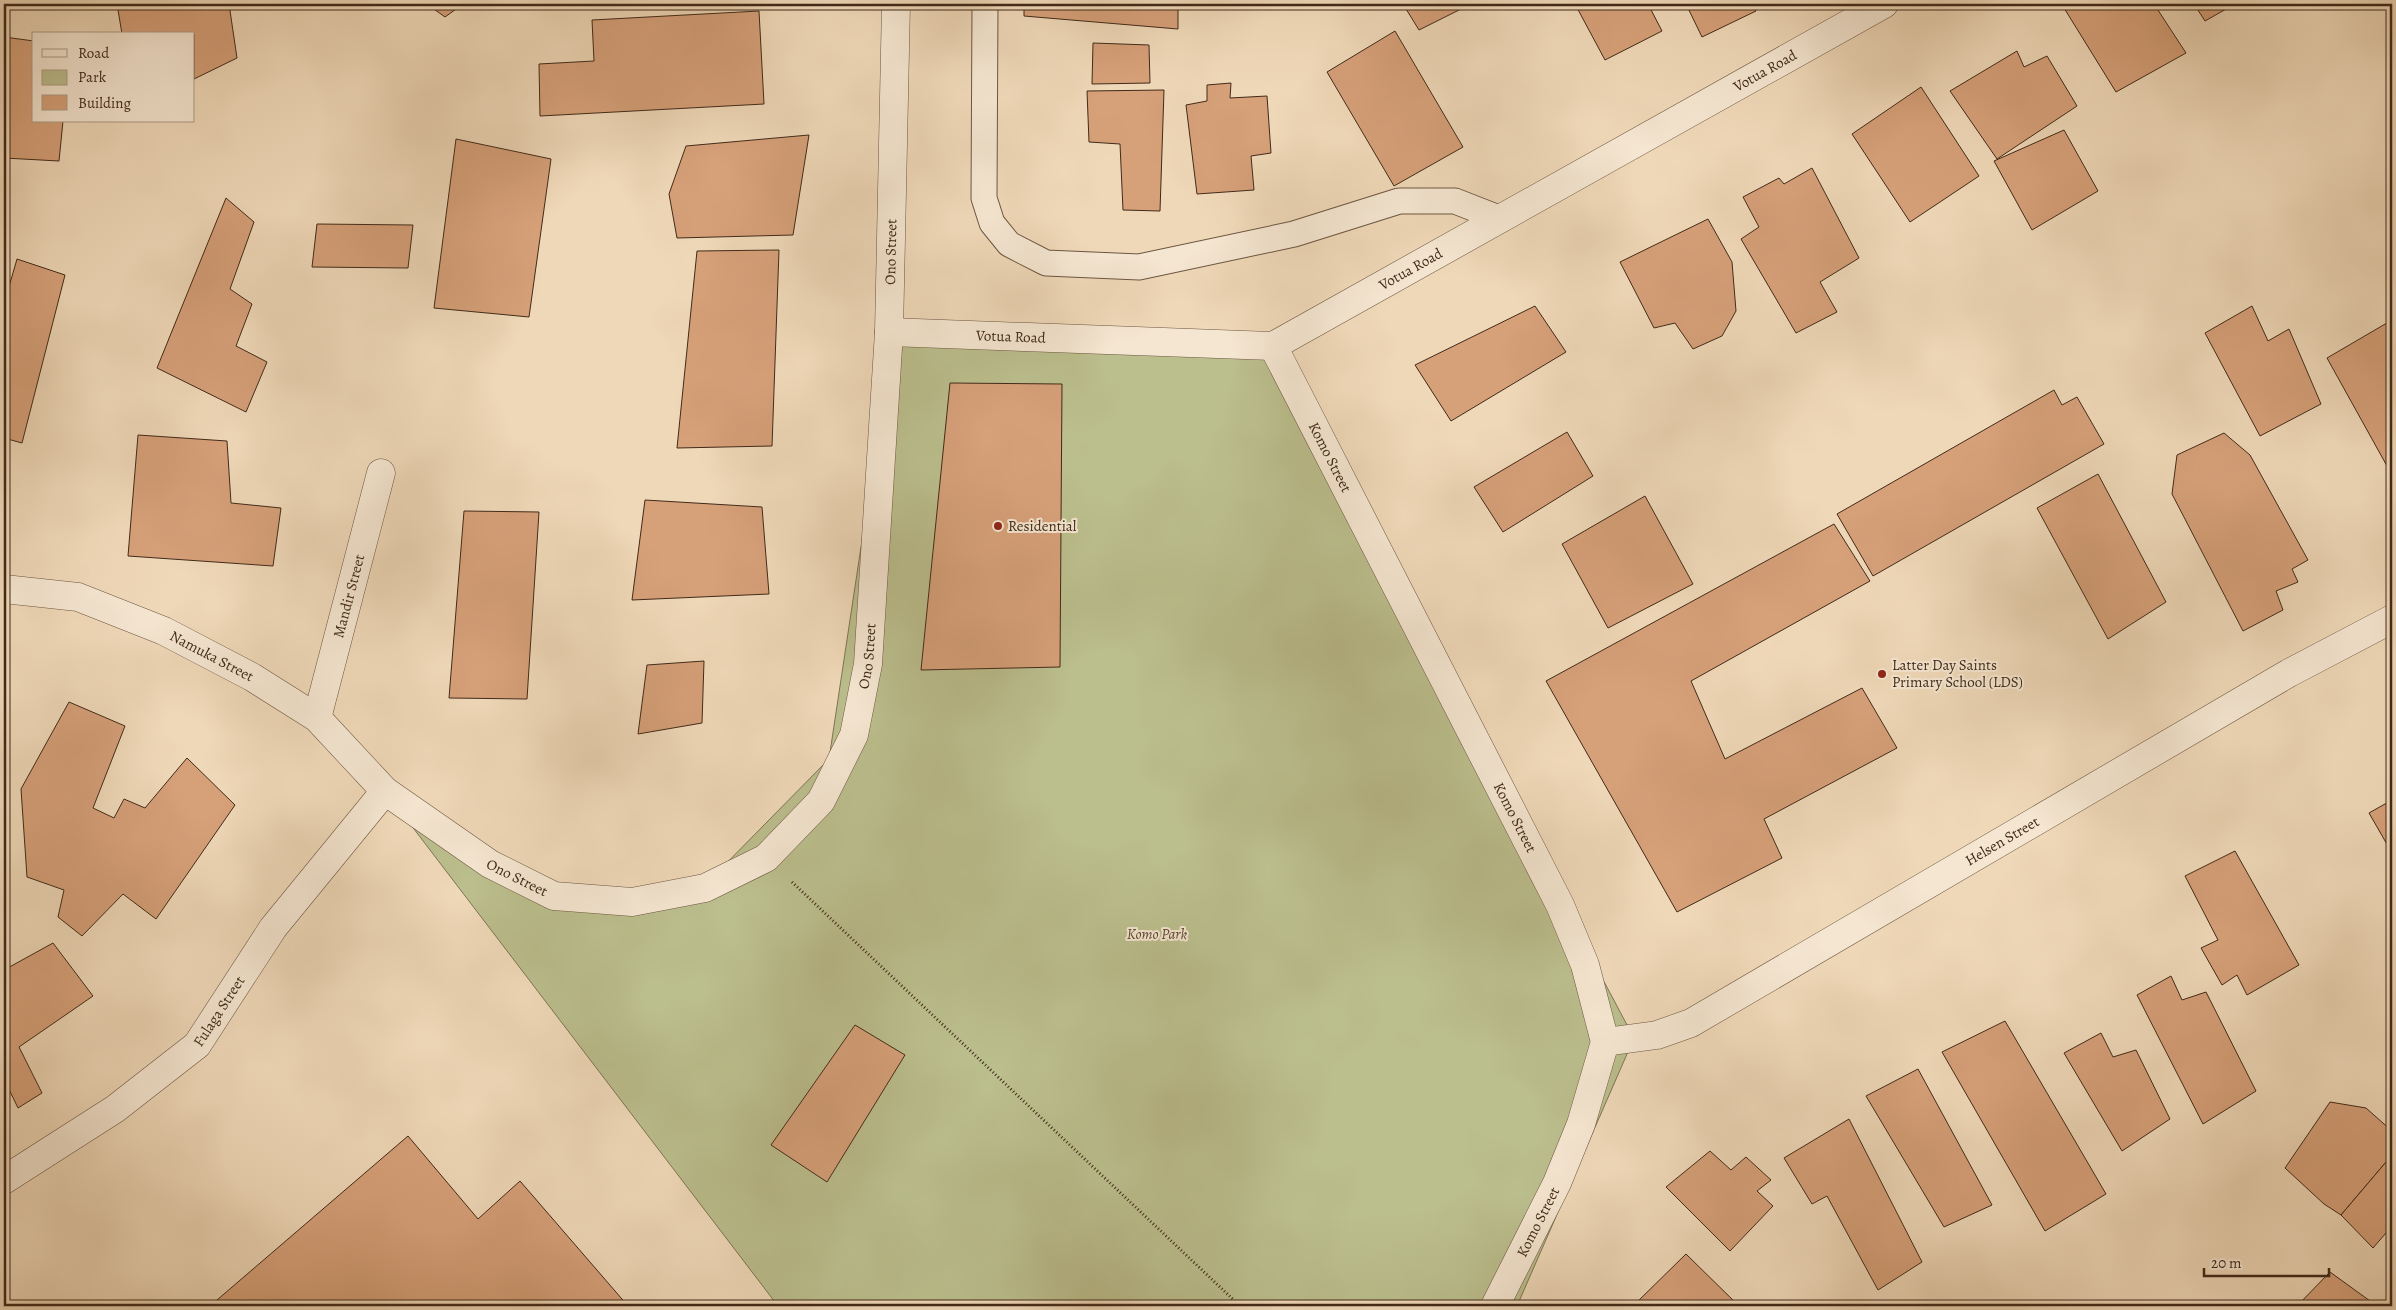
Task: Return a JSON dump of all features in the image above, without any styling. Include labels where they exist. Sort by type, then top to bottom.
[{"type":"street","name":"Ono Street","points":[[385,791],[490,864],[554,896],[632,902],[706,888],[766,858],[821,801],[854,735],[868,664],[889,332],[896,4]]},
{"type":"street","name":"Votua Road","points":[[889,332],[1274,346],[1884,4]]},
{"type":"street","name":"Komo Street","points":[[1274,346],[1560,905],[1585,965],[1605,1042],[1581,1124],[1557,1184],[1495,1306]]},
{"type":"street","name":"Mandir Street","points":[[317,718],[381,473]]},
{"type":"street","name":"Namuka Street","points":[[4,589],[78,597],[164,631],[252,677],[317,718],[385,791]]},
{"type":"street","name":"Helsen Street","points":[[1605,1042],[1657,1035],[1691,1023],[2289,673],[2392,618]]},
{"type":"street","name":"Fulaga Street","points":[[4,1180],[115,1109],[197,1045],[273,928],[385,791]]},
{"type":"lane","points":[[985,4],[984,198],[992,223],[1009,244],[1046,263],[1139,267],[1294,234],[1399,201],[1455,201],[1501,219]]},
{"type":"path","points":[[766,858],[1240,1306]]},
{"type":"green space","name":"Komo Park","points":[[895,322],[1268,350],[1634,1038],[1517,1306],[778,1306],[385,791],[546,907],[705,885],[829,759]]},
{"type":"building","points":[[117,4],[229,4],[237,58],[195,79],[195,32],[122,32]]},
{"type":"building","points":[[427,4],[463,4],[445,17]]},
{"type":"building","points":[[1024,4],[1178,4],[1178,29],[1024,16]]},
{"type":"building","points":[[1403,4],[1471,4],[1419,30]]},
{"type":"building","points":[[1575,4],[1648,4],[1662,31],[1605,60]]},
{"type":"building","points":[[1686,4],[1752,4],[1756,11],[1702,37]]},
{"type":"building","points":[[2070,4],[2154,4],[2186,53],[2116,92],[2064,8]]},
{"type":"building","points":[[2194,4],[2235,4],[2205,21]]},
{"type":"building","points":[[759,11],[764,104],[540,116],[539,64],[594,61],[592,20]]},
{"type":"building","points":[[1395,31],[1463,147],[1394,186],[1327,72]]},
{"type":"building","points":[[4,37],[32,41],[32,122],[63,122],[59,161],[4,158]]},
{"type":"building","points":[[1093,43],[1149,45],[1150,83],[1092,84]]},
{"type":"building","points":[[2017,51],[2024,67],[2047,56],[2077,106],[1997,159],[1950,91]]},
{"type":"building","points":[[1231,83],[1230,98],[1267,96],[1271,153],[1251,156],[1254,190],[1197,194],[1186,105],[1207,101],[1207,85]]},
{"type":"building","points":[[1921,87],[1979,176],[1910,222],[1852,134]]},
{"type":"building","points":[[1164,90],[1160,211],[1123,210],[1120,144],[1089,142],[1087,91]]},
{"type":"building","points":[[2064,130],[2098,191],[2032,230],[1994,161]]},
{"type":"building","points":[[809,135],[793,235],[677,238],[669,194],[686,146]]},
{"type":"building","points":[[456,139],[551,159],[529,317],[434,308]]},
{"type":"building","points":[[1812,168],[1859,258],[1820,282],[1837,312],[1796,333],[1741,239],[1759,227],[1743,197],[1779,178],[1784,184]]},
{"type":"building","points":[[226,198],[254,222],[230,289],[252,304],[236,346],[267,362],[246,412],[157,368]]},
{"type":"building","points":[[1708,219],[1732,262],[1736,311],[1722,336],[1693,349],[1675,323],[1654,328],[1620,262]]},
{"type":"building","points":[[317,224],[413,225],[408,268],[312,267]]},
{"type":"building","points":[[779,250],[772,446],[677,448],[697,251]]},
{"type":"building","points":[[17,259],[65,275],[22,443],[4,438],[4,304]]},
{"type":"building","points":[[1535,306],[1566,352],[1451,421],[1415,365]]},
{"type":"building","points":[[2252,306],[2268,341],[2289,329],[2321,404],[2260,436],[2205,333]]},
{"type":"building","points":[[2392,320],[2392,475],[2327,358]]},
{"type":"building","name":"Residential","points":[[950,383],[1062,384],[1060,667],[921,670]]},
{"type":"building","points":[[2054,390],[2062,405],[2077,397],[2104,444],[1873,576],[1837,514]]},
{"type":"building","points":[[1567,432],[1593,476],[1503,532],[1474,487]]},
{"type":"building","points":[[2224,433],[2250,455],[2308,560],[2292,569],[2298,582],[2276,591],[2283,610],[2243,631],[2172,494],[2177,455]]},
{"type":"building","points":[[138,435],[227,441],[231,503],[281,508],[273,566],[128,556]]},
{"type":"building","points":[[2098,474],[2166,602],[2108,639],[2037,508]]},
{"type":"building","points":[[1645,496],[1693,584],[1608,628],[1562,544]]},
{"type":"building","points":[[645,500],[762,507],[769,594],[632,600]]},
{"type":"building","points":[[464,511],[539,512],[527,699],[449,698]]},
{"type":"building","points":[[1834,524],[1870,581],[1691,681],[1725,759],[1862,688],[1897,748],[1764,819],[1782,858],[1677,912],[1546,681]]},
{"type":"building","points":[[704,661],[702,723],[638,734],[647,665]]},
{"type":"building","points":[[69,702],[125,726],[93,808],[114,818],[124,799],[145,808],[187,758],[235,805],[156,919],[123,894],[82,936],[58,917],[64,890],[27,877],[21,789]]},
{"type":"building","points":[[2392,800],[2392,853],[2369,813]]},
{"type":"building","points":[[2235,851],[2299,965],[2247,995],[2237,975],[2222,985],[2201,948],[2218,940],[2185,876]]},
{"type":"building","points":[[53,943],[93,996],[19,1047],[42,1093],[18,1108],[4,1079],[4,970]]},
{"type":"building","points":[[2171,976],[2182,1000],[2206,992],[2256,1091],[2203,1124],[2137,995]]},
{"type":"building","points":[[2005,1021],[2106,1194],[2045,1231],[1942,1052]]},
{"type":"building","points":[[855,1025],[905,1055],[827,1182],[771,1145]]},
{"type":"building","points":[[2101,1033],[2113,1057],[2136,1050],[2170,1119],[2122,1151],[2064,1053]]},
{"type":"building","points":[[1918,1069],[1992,1205],[1944,1227],[1866,1096]]},
{"type":"building","points":[[2330,1102],[2366,1108],[2392,1131],[2392,1155],[2341,1215],[2324,1204],[2285,1168]]},
{"type":"building","points":[[1849,1119],[1922,1262],[1878,1290],[1827,1196],[1812,1204],[1784,1158]]},
{"type":"building","points":[[408,1136],[478,1219],[520,1181],[628,1306],[210,1306]]},
{"type":"building","points":[[1710,1151],[1731,1170],[1746,1157],[1771,1180],[1757,1191],[1773,1206],[1730,1251],[1666,1187]]},
{"type":"building","points":[[2392,1155],[2392,1226],[2373,1248],[2341,1215]]},
{"type":"building","points":[[1686,1254],[1739,1306],[1633,1306]]},
{"type":"building","points":[[2330,1272],[2377,1306],[2297,1306]]},
{"type":"place","name":"Residential","points":[[998,526]]},
{"type":"place","name":"Latter Day Saints Primary School (LDS)","points":[[1882,674]]}]
